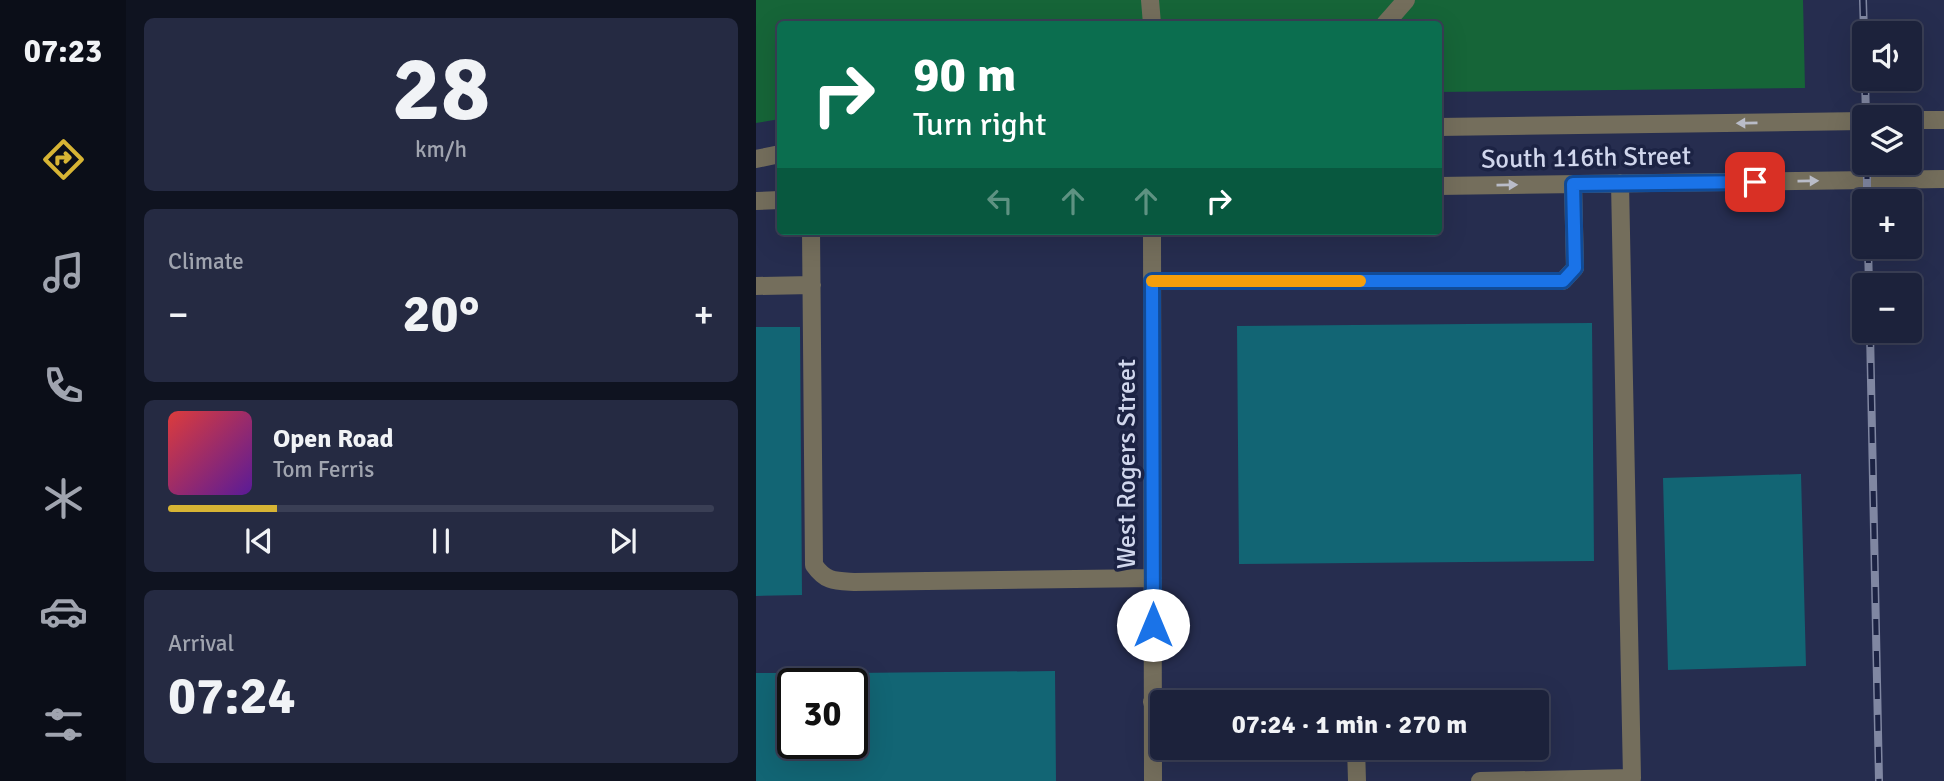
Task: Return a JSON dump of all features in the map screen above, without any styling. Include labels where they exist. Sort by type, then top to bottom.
[{"type":"street","points":[[1150,0],[1152,21]]},
{"type":"street","points":[[1388,21],[1406,0]]},
{"type":"street","points":[[1922,120],[1944,120]]},
{"type":"street","name":"South 116th Street","points":[[1442,127],[1852,121]]},
{"type":"street","points":[[756,159],[777,155]]},
{"type":"street","name":"South 116th Street","points":[[1442,186],[1944,179]]},
{"type":"street","points":[[1480,781],[1632,778],[1620,183]]},
{"type":"street","points":[[1152,281],[1563,281],[1575,268],[1573,184]]},
{"type":"street","points":[[756,201],[777,200]]},
{"type":"street","points":[[811,235],[814,565],[822,576],[835,581],[854,582],[1153,578]]},
{"type":"street","name":"West Rogers Street","points":[[1152,235],[1152,690]]},
{"type":"street","points":[[756,286],[812,285]]},
{"type":"street","name":"West Rogers Street","points":[[1153,760],[1153,781]]},
{"type":"street","points":[[1356,760],[1357,781]]},
{"type":"green space","points":[[756,0],[1803,0],[1805,88],[1442,92],[1442,21],[777,21],[777,120],[756,123]]},
{"type":"building","points":[[1592,323],[1594,561],[1239,564],[1237,326]]},
{"type":"building","points":[[756,327],[800,327],[802,595],[756,596]]},
{"type":"building","points":[[1801,474],[1806,666],[1668,670],[1663,478]]},
{"type":"building","points":[[1055,671],[1056,781],[756,781],[756,673],[777,673],[777,759],[868,759],[868,673]]},
{"type":"railway","points":[[1863,0],[1864,21]]},
{"type":"railway","points":[[1865,91],[1866,105]]},
{"type":"railway","points":[[1867,175],[1867,189]]},
{"type":"railway","points":[[1868,259],[1869,273]]},
{"type":"railway","points":[[1870,343],[1879,781]]},
{"type":"slow traffic","points":[[1152,281],[1360,281]]},
{"type":"route","points":[[1153,625],[1152,281],[1563,281],[1575,268],[1573,184],[1755,182]]}]
